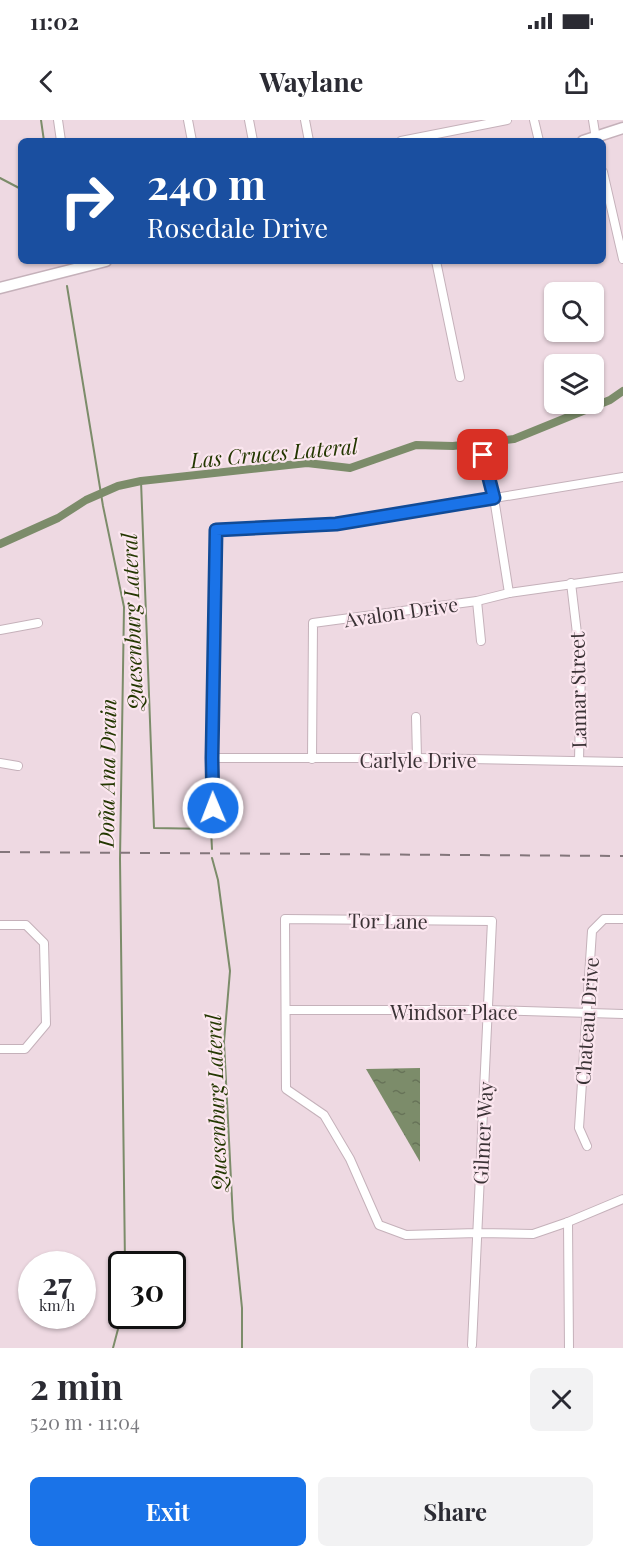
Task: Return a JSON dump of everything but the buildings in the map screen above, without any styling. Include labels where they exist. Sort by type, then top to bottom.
[{"type":"street","points":[[58,120],[61,138]]},
{"type":"street","points":[[188,120],[191,138]]},
{"type":"street","points":[[249,120],[252,138]]},
{"type":"street","points":[[305,120],[308,138]]},
{"type":"street","points":[[416,138],[507,120]]},
{"type":"street","points":[[534,120],[537,138]]},
{"type":"street","points":[[593,120],[596,138]]},
{"type":"street","points":[[600,138],[623,128]]},
{"type":"street","points":[[606,185],[623,259]]},
{"type":"street","points":[[0,288],[82,264]]},
{"type":"street","points":[[437,264],[460,377]]},
{"type":"street","points":[[483,455],[494,498],[509,593]]},
{"type":"street","points":[[213,808],[216,530],[336,524],[623,477]]},
{"type":"street","name":"Avalon Drive","points":[[312,759],[313,623],[477,601],[509,593],[623,577]]},
{"type":"street","name":"Lamar Street","points":[[571,583],[581,667],[579,761]]},
{"type":"street","points":[[477,601],[481,640]]},
{"type":"street","points":[[0,630],[38,623]]},
{"type":"street","points":[[416,717],[417,758]]},
{"type":"street","name":"Carlyle Drive","points":[[212,758],[417,758],[623,762]]},
{"type":"street","points":[[0,763],[18,766]]},
{"type":"street","name":"Tor Lane","points":[[286,1010],[285,919],[492,921]]},
{"type":"street","name":"Chateau Drive","points":[[587,1146],[579,1128],[592,931],[604,919],[623,919]]},
{"type":"street","name":"Gilmer Way","points":[[472,1345],[492,921]]},
{"type":"street","points":[[0,925],[26,926],[44,943],[46,1024],[25,1049],[0,1049]]},
{"type":"street","points":[[286,1010],[286,1089],[324,1115],[350,1159],[379,1225],[406,1235],[533,1234],[623,1199]]},
{"type":"street","name":"Windsor Place","points":[[286,1010],[623,1014]]},
{"type":"street","points":[[568,1222],[568,1348]]},
{"type":"water","points":[[420,1068],[420,1162],[366,1069]]},
{"type":"waterway","points":[[41,120],[44,138]]},
{"type":"waterway","name":"Doña Ana Drain","points":[[0,178],[18,187]]},
{"type":"waterway","name":"Doña Ana Drain","points":[[67,286],[103,506],[124,607],[120,859],[125,1251]]},
{"type":"waterway","name":"Las Cruces Lateral","points":[[0,544],[58,518],[86,500],[118,486],[141,481],[307,463],[350,468],[416,445],[453,446],[514,439],[610,400],[623,391]]},
{"type":"waterway","name":"Quesenburg Lateral","points":[[141,481],[154,828],[211,829],[212,849]]},
{"type":"waterway","name":"Quesenburg Lateral","points":[[212,858],[218,880],[230,971],[224,1042],[233,1219],[242,1308],[242,1348]]},
{"type":"waterway","name":"Doña Ana Drain","points":[[113,1348],[118,1329]]},
{"type":"railway","points":[[0,852],[623,856]]},
{"type":"route","points":[[213,808],[216,530],[336,524],[494,498],[483,455]]}]
